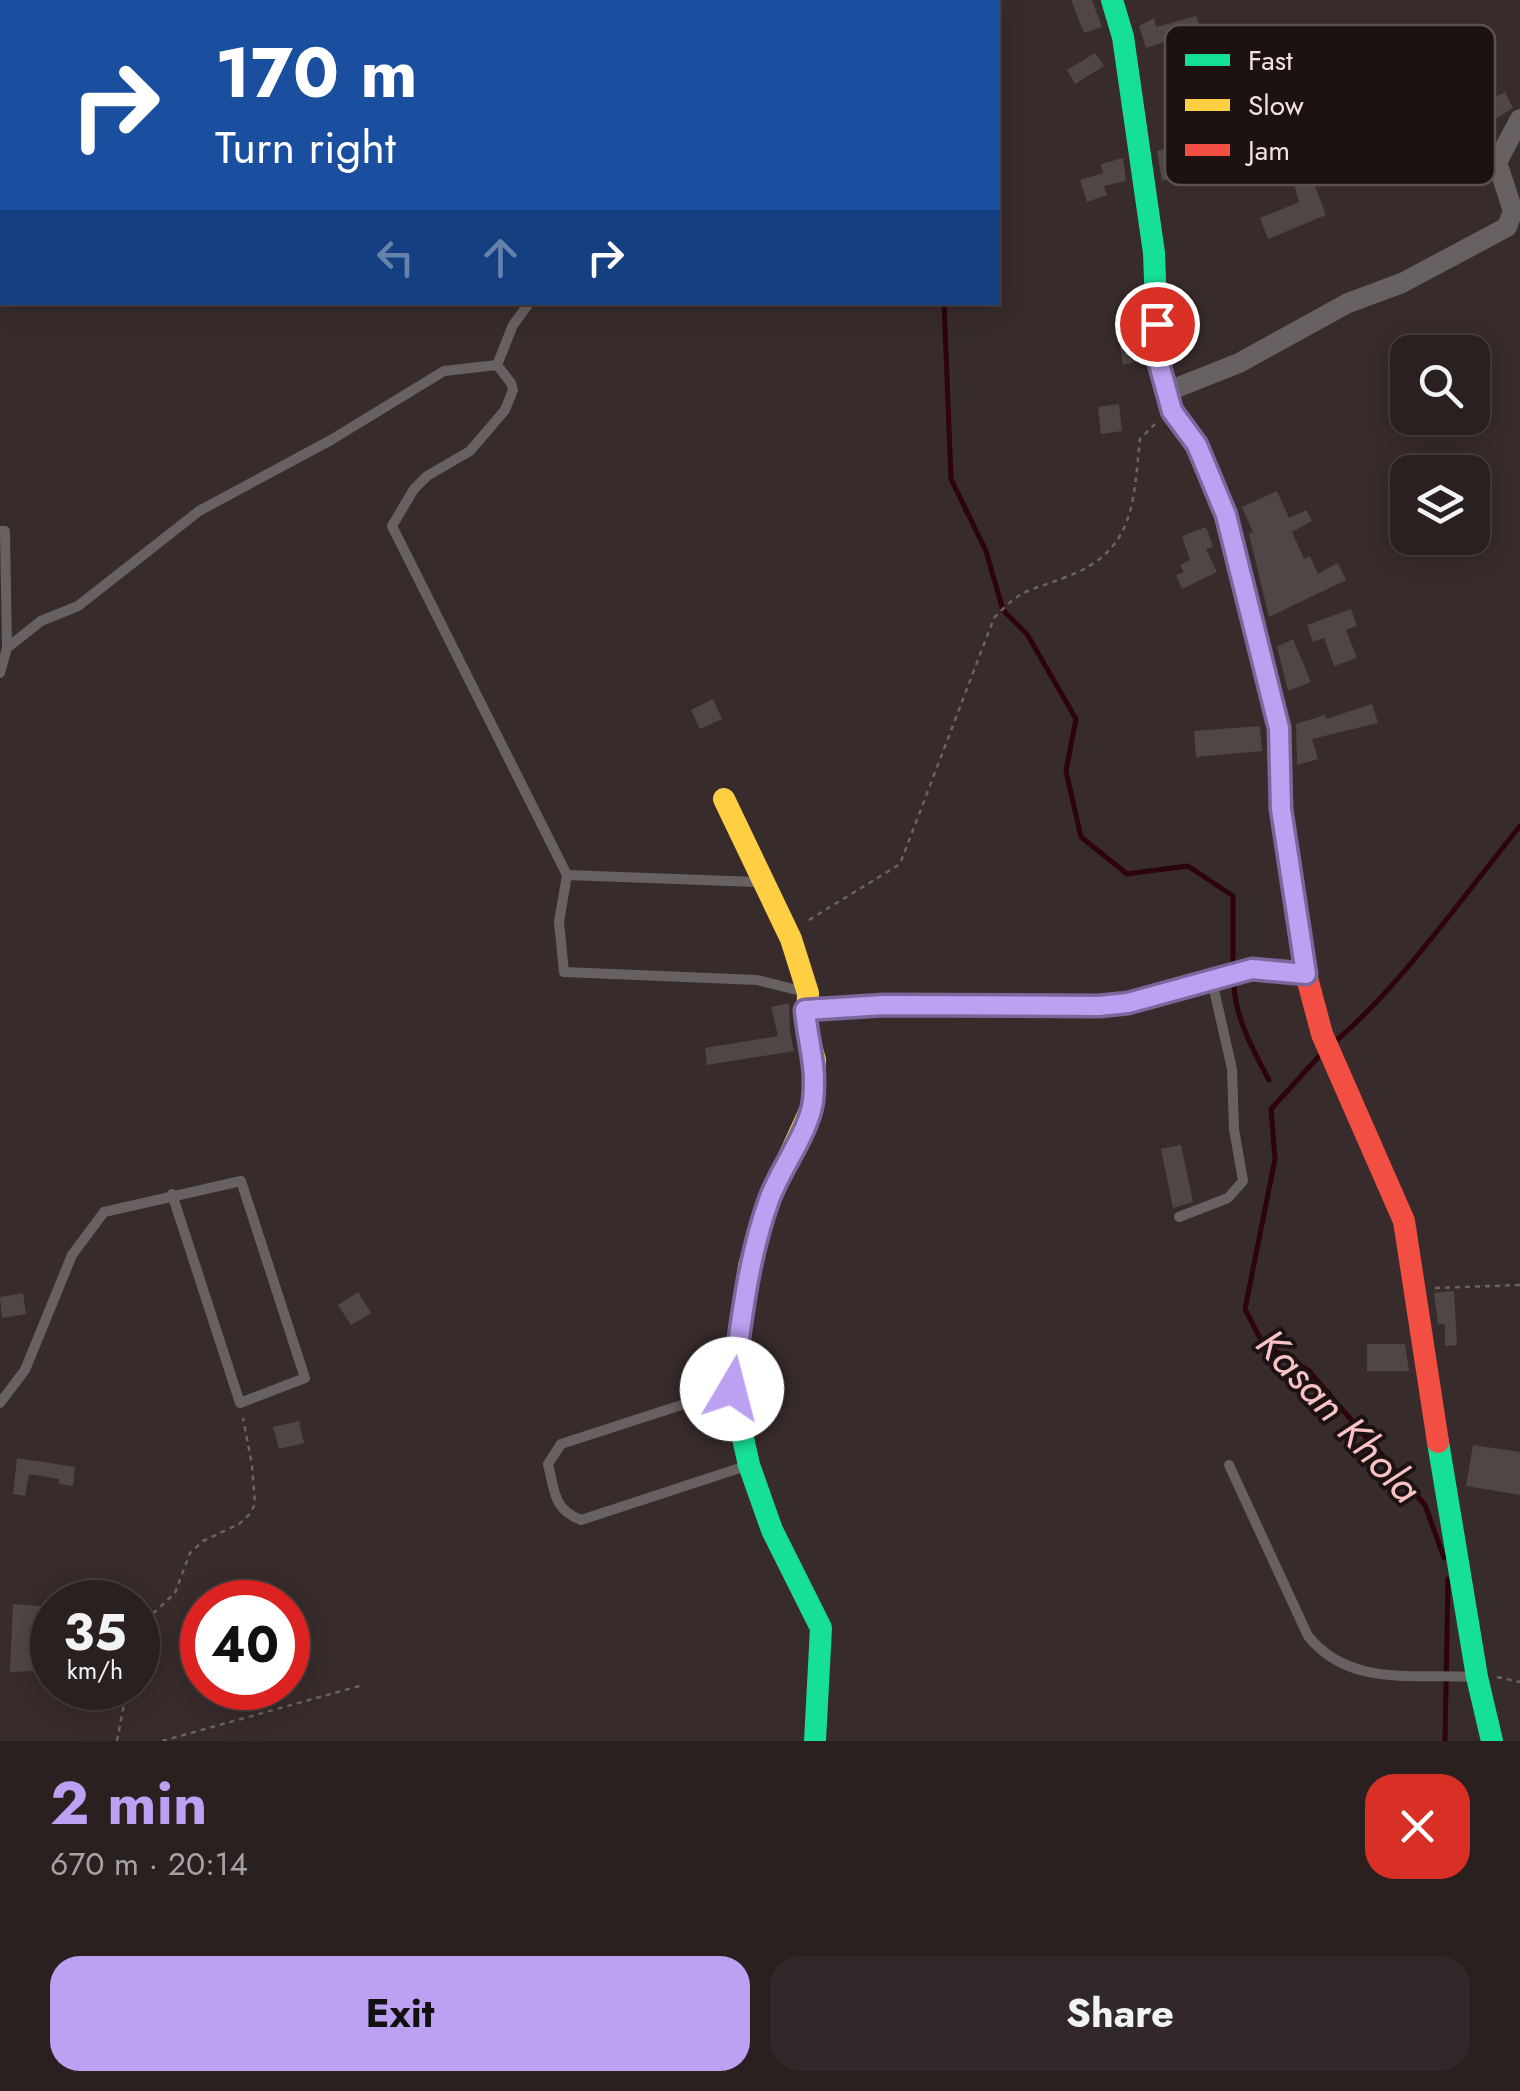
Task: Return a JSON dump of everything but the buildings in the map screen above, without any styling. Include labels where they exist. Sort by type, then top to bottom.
[{"type":"main road","points":[[1112,0],[1123,36],[1154,253],[1158,360],[1169,402],[1197,445],[1226,515],[1279,728],[1281,809],[1306,974],[1322,1034],[1404,1221],[1477,1677],[1492,1741]]},
{"type":"main road","points":[[724,799],[788,932],[807,1002],[807,1032],[815,1060],[812,1106],[770,1198],[749,1266],[732,1389],[749,1464],[772,1530],[821,1628],[815,1741]]},
{"type":"main road","points":[[807,1002],[1099,1006],[1128,1003],[1252,969],[1306,974]]},
{"type":"street","points":[[1169,402],[1348,303],[1402,283],[1507,227],[1513,211],[1497,162],[1520,119]]},
{"type":"lane","points":[[497,365],[513,324],[528,305]]},
{"type":"lane","points":[[7,648],[41,621],[78,606],[199,510],[331,440],[444,372],[497,365]]},
{"type":"lane","points":[[497,365],[512,382],[505,410],[470,451],[414,488],[392,526],[567,875],[559,922],[564,972],[758,980],[807,1002]]},
{"type":"lane","points":[[0,531],[5,531],[7,648],[0,673]]},
{"type":"lane","points":[[567,875],[764,882]]},
{"type":"lane","points":[[1179,1216],[1228,1198],[1243,1182],[1234,1129],[1232,1069],[1212,980]]},
{"type":"lane","points":[[0,1403],[24,1370],[72,1255],[104,1212],[172,1194],[240,1181],[305,1378],[240,1403],[172,1194]]},
{"type":"lane","points":[[732,1389],[561,1444],[548,1464],[556,1498],[565,1514],[582,1520],[749,1464]]},
{"type":"lane","points":[[1229,1464],[1317,1648],[1338,1664],[1361,1674],[1477,1677]]},
{"type":"path","points":[[788,932],[900,864],[994,618],[1017,593],[1070,576],[1116,545],[1132,512],[1140,439],[1169,402]]},
{"type":"path","points":[[1414,1288],[1520,1285]]},
{"type":"path","points":[[160,1607],[175,1593],[190,1552],[202,1541],[239,1524],[255,1504],[240,1403]]},
{"type":"path","points":[[162,1741],[363,1686]]},
{"type":"path","points":[[118,1741],[123,1710]]},
{"type":"waterway","points":[[944,305],[951,479],[986,551],[1003,610],[1027,634],[1076,719],[1066,771],[1081,837],[1127,874],[1188,866],[1233,896],[1233,962]]},
{"type":"waterway","name":"Kasan Khola","points":[[1337,1040],[1386,992],[1520,826]]},
{"type":"waterway","points":[[1234,983],[1241,1021],[1269,1080]]},
{"type":"waterway","name":"Kasan Khola","points":[[1321,1054],[1271,1109],[1275,1159],[1245,1309],[1263,1344],[1308,1370],[1425,1505],[1444,1558]]},
{"type":"waterway","name":"Kasan Khola","points":[[1445,1741],[1448,1579]]},
{"type":"traffic: fast","points":[[1112,0],[1123,37],[1154,253],[1158,360],[1172,411],[1197,445],[1226,515],[1279,729],[1281,809],[1287,847]]},
{"type":"traffic: fast","points":[[805,1010],[884,1005],[1099,1006],[1128,1003],[1252,969],[1306,974]]},
{"type":"traffic: fast","points":[[743,1308],[732,1389],[749,1465],[772,1530],[821,1628],[815,1741]]},
{"type":"traffic: fast","points":[[1438,1442],[1477,1677],[1492,1741]]},
{"type":"traffic: slow","points":[[724,799],[791,939],[808,993],[807,1032],[815,1060],[812,1106],[770,1198],[749,1266],[743,1308]]},
{"type":"traffic: jam","points":[[1287,847],[1306,974],[1322,1034],[1404,1221],[1438,1442]]},
{"type":"route","points":[[732,1389],[749,1266],[770,1198],[812,1106],[815,1060],[805,1010],[884,1005],[1099,1006],[1128,1003],[1252,969],[1306,974],[1281,809],[1279,728],[1226,515],[1197,445],[1172,411],[1166,392],[1158,360],[1157,324]]}]
